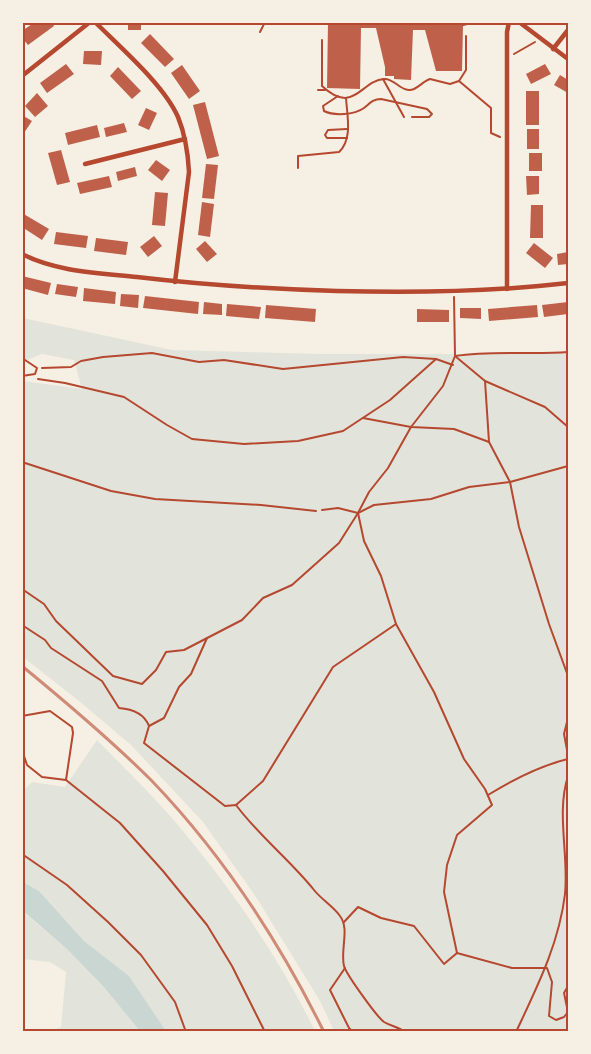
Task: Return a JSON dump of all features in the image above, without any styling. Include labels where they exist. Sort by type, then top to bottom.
[{"type":"street","points":[[22,76],[90,22]]},
{"type":"street","points":[[95,22],[167,99],[178,117],[185,139],[189,172],[176,282]]},
{"type":"street","points":[[507,289],[509,22]]},
{"type":"street","points":[[519,22],[568,59]]},
{"type":"street","points":[[553,49],[568,30]]},
{"type":"street","points":[[85,164],[185,139]]},
{"type":"street","points":[[22,254],[38,262],[63,268],[176,282],[302,290],[454,291],[568,283]]},
{"type":"lane","points":[[22,358],[37,368],[35,374],[24,377]]},
{"type":"lane","points":[[22,462],[111,490],[155,499],[261,505],[316,511]]},
{"type":"path","points":[[260,32],[265,22]]},
{"type":"path","points":[[463,25],[475,22]]},
{"type":"path","points":[[322,40],[322,87],[346,98],[366,89],[371,83],[383,79],[389,79],[408,90],[430,79],[450,84],[459,81],[466,70],[466,36]]},
{"type":"path","points":[[507,59],[540,39]]},
{"type":"path","points":[[383,79],[404,117]]},
{"type":"path","points":[[459,81],[490,108],[491,133],[502,138],[507,134]]},
{"type":"path","points":[[318,90],[326,90]]},
{"type":"path","points":[[338,96],[322,109],[327,113],[347,113],[359,110],[376,99],[427,109],[432,114],[429,117],[412,117]]},
{"type":"path","points":[[298,168],[298,156],[339,152],[343,148],[347,138],[346,98]]},
{"type":"path","points":[[347,129],[328,130],[325,135],[327,138],[347,138]]},
{"type":"path","points":[[22,590],[44,604],[56,621],[113,676],[142,684],[156,670],[166,652],[184,650],[207,636],[242,620],[263,598],[292,585],[339,543],[369,492],[388,468],[411,427],[443,386],[455,356],[454,291]]},
{"type":"path","points":[[455,356],[568,352]]},
{"type":"path","points":[[37,368],[71,367],[81,361],[103,357],[152,353],[199,362],[224,360],[283,369],[403,357],[436,359],[453,364]]},
{"type":"path","points":[[455,356],[469,365],[485,381],[544,407],[568,427]]},
{"type":"path","points":[[24,377],[65,382],[124,397],[192,439],[243,444],[298,441],[343,431],[390,400],[436,359]]},
{"type":"path","points":[[485,381],[489,442],[510,482],[519,527],[549,624],[568,676]]},
{"type":"path","points":[[362,418],[411,427],[454,429],[489,442]]},
{"type":"path","points":[[316,511],[338,508],[358,513],[374,505],[431,499],[469,487],[510,482],[568,466]]},
{"type":"path","points":[[358,513],[364,541],[381,576],[396,624],[434,692],[464,759],[492,804],[457,835],[447,865],[444,892],[457,953]]},
{"type":"path","points":[[22,625],[45,640],[51,648],[102,681],[119,708],[130,709],[146,718],[149,726],[144,743],[225,806],[236,805],[263,781],[333,667],[396,624]]},
{"type":"path","points":[[149,726],[164,718],[179,687],[191,674],[207,636]]},
{"type":"path","points":[[22,716],[50,711],[72,727],[66,780]]},
{"type":"path","points":[[488,795],[546,764],[568,757],[564,734],[568,718]]},
{"type":"path","points":[[22,750],[27,765],[42,777],[66,780],[120,823],[164,871],[207,925],[232,966],[265,1032]]},
{"type":"path","points":[[516,1032],[547,968],[553,951],[565,894],[564,802],[568,776]]},
{"type":"path","points":[[236,805],[248,821],[339,914],[344,922],[345,968],[370,1006],[383,1021],[405,1032]]},
{"type":"path","points":[[22,854],[66,885],[141,955],[175,1002],[186,1032]]},
{"type":"path","points":[[344,922],[358,907],[381,918],[414,926],[444,964],[457,953]]},
{"type":"path","points":[[457,953],[512,968],[547,968]]},
{"type":"path","points":[[345,968],[330,990],[353,1032]]},
{"type":"path","points":[[547,968],[552,982],[549,1016],[556,1020],[564,1017],[568,1012],[564,993],[568,986]]},
{"type":"shaded area","points":[[23,318],[172,350],[322,354],[548,354],[568,350],[568,1031],[334,1031],[320,1001],[256,897],[203,822],[131,745],[23,657],[23,381],[82,389],[74,360],[42,354],[23,362]]},
{"type":"shaded area","points":[[97,740],[162,807],[219,877],[255,926],[287,978],[315,1031],[166,1031],[129,976],[84,941],[39,891],[23,881],[22,792],[32,782],[65,787]]},
{"type":"shaded area","points":[[22,881],[39,891],[84,941],[129,976],[166,1031],[140,1031],[103,986],[67,949],[23,911]]},
{"type":"shaded area","points":[[22,911],[67,949],[103,986],[140,1031],[50,1031],[61,1027],[66,972],[50,962],[23,959]]},
{"type":"building","points":[[35,22],[52,22],[54,26],[28,45],[22,38],[22,31]]},
{"type":"building","points":[[128,22],[141,22],[141,30],[128,30]]},
{"type":"building","points":[[328,22],[450,22],[450,24],[463,25],[462,71],[436,71],[425,30],[413,30],[411,80],[385,76],[376,28],[361,28],[360,89],[327,88]]},
{"type":"building","points":[[150,34],[174,59],[165,67],[141,43]]},
{"type":"building","points":[[84,51],[102,51],[101,65],[83,64]]},
{"type":"building","points":[[66,64],[74,74],[47,93],[40,83]]},
{"type":"building","points":[[545,64],[551,74],[531,84],[526,74]]},
{"type":"building","points":[[182,65],[200,91],[189,99],[171,73]]},
{"type":"building","points":[[118,67],[141,91],[132,99],[110,76]]},
{"type":"building","points":[[560,75],[568,80],[568,93],[554,85]]},
{"type":"building","points":[[526,91],[539,91],[539,125],[526,125]]},
{"type":"building","points":[[37,93],[48,106],[35,117],[25,106]]},
{"type":"building","points":[[205,102],[219,156],[207,159],[193,105]]},
{"type":"building","points":[[146,108],[157,113],[149,130],[138,125]]},
{"type":"building","points":[[22,115],[32,121],[22,136]]},
{"type":"building","points":[[124,123],[127,132],[106,137],[104,128]]},
{"type":"building","points":[[97,125],[100,137],[68,145],[65,133]]},
{"type":"building","points":[[527,129],[539,129],[539,149],[527,149]]},
{"type":"building","points":[[61,150],[70,182],[57,185],[48,153]]},
{"type":"building","points":[[529,153],[542,153],[542,171],[529,171]]},
{"type":"building","points":[[156,160],[170,170],[162,181],[148,170]]},
{"type":"building","points":[[206,164],[218,165],[214,199],[202,198]]},
{"type":"building","points":[[135,167],[137,176],[118,181],[116,172]]},
{"type":"building","points":[[109,176],[112,187],[80,194],[77,183]]},
{"type":"building","points":[[526,176],[539,176],[539,194],[527,195]]},
{"type":"building","points":[[155,192],[168,193],[165,226],[152,225]]},
{"type":"building","points":[[202,202],[214,204],[210,237],[198,235]]},
{"type":"building","points":[[531,205],[543,205],[543,238],[530,238]]},
{"type":"building","points":[[22,213],[49,229],[42,240],[22,227]]},
{"type":"building","points":[[56,232],[88,236],[86,248],[54,244]]},
{"type":"building","points":[[154,236],[162,246],[148,257],[140,247]]},
{"type":"building","points":[[96,238],[128,242],[126,255],[94,251]]},
{"type":"building","points":[[205,241],[217,254],[207,262],[196,249]]},
{"type":"building","points":[[534,243],[553,258],[545,268],[526,253]]},
{"type":"building","points":[[568,252],[568,264],[558,265],[557,254]]},
{"type":"building","points":[[22,276],[51,283],[48,295],[22,288]]},
{"type":"building","points":[[57,284],[78,287],[76,297],[55,294]]},
{"type":"building","points":[[84,288],[116,292],[115,304],[83,301]]},
{"type":"building","points":[[121,294],[139,295],[138,308],[120,306]]},
{"type":"building","points":[[145,296],[199,302],[198,314],[143,308]]},
{"type":"building","points":[[204,302],[222,304],[222,315],[203,314]]},
{"type":"building","points":[[568,302],[568,314],[544,317],[542,305]]},
{"type":"building","points":[[227,304],[261,307],[259,319],[226,316]]},
{"type":"building","points":[[266,305],[316,309],[315,322],[265,318]]},
{"type":"building","points":[[537,305],[538,317],[489,321],[488,309]]},
{"type":"building","points":[[460,308],[481,308],[481,319],[460,318]]},
{"type":"building","points":[[417,309],[449,310],[449,322],[417,322]]},
{"type":"railway","points":[[22,666],[152,781],[202,838],[268,932],[324,1032]]}]
